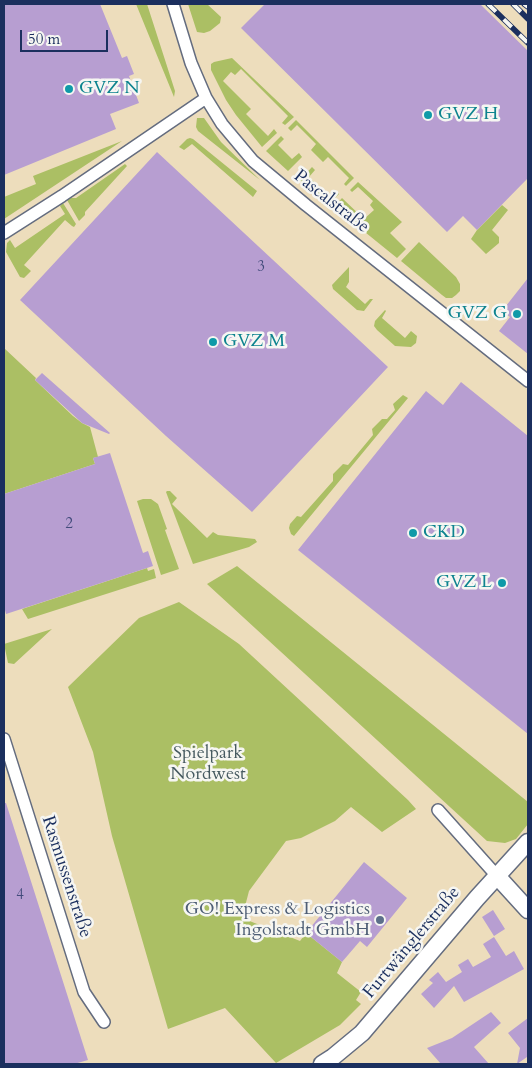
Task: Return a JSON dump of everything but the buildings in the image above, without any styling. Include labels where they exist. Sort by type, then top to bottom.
[{"type":"street","name":"Pascalstraße","points":[[172,4],[191,62],[206,98],[222,124],[253,160],[306,205],[528,381]]},
{"type":"street","points":[[4,233],[206,98]]},
{"type":"street","name":"Rasmussenstraße","points":[[4,739],[84,992],[104,1022]]},
{"type":"street","points":[[438,810],[528,910]]},
{"type":"street","name":"Furtwänglerstraße","points":[[322,1064],[333,1058],[362,1033],[432,949],[528,842]]},
{"type":"green space","points":[[136,4],[147,4],[175,91],[174,97]]},
{"type":"green space","points":[[188,4],[207,4],[221,17],[220,23],[210,31],[204,33],[197,32]]},
{"type":"green space","points":[[232,58],[294,117],[285,125],[282,123],[288,116],[241,69],[235,75],[231,72],[223,81],[251,109],[246,114],[268,136],[274,129],[277,133],[262,147],[226,100],[211,70],[211,64],[214,62]]},
{"type":"green space","points":[[197,118],[204,118],[221,142],[260,180],[198,131],[196,127]]},
{"type":"green space","points":[[296,120],[354,178],[346,186],[344,184],[349,178],[328,157],[323,162],[311,150],[316,144],[297,125],[291,131],[288,128]]},
{"type":"green space","points":[[281,136],[284,139],[278,145],[292,159],[299,153],[302,157],[288,171],[266,151]]},
{"type":"green space","points":[[190,138],[257,191],[253,197],[192,144],[184,150],[179,147]]},
{"type":"green space","points":[[122,141],[4,219],[4,197],[36,184],[33,176]]},
{"type":"green space","points":[[125,164],[127,166],[79,221],[67,200],[76,198]]},
{"type":"green space","points":[[312,167],[315,170],[309,177],[330,198],[337,192],[339,194],[329,204],[300,180]]},
{"type":"green space","points":[[358,182],[402,222],[390,233],[406,249],[397,258],[334,207],[342,198],[364,219],[374,210],[370,205],[373,201],[358,187],[352,192],[350,190]]},
{"type":"green space","points":[[63,203],[76,224],[74,227],[65,220],[24,265],[31,271],[24,278],[20,277],[6,252],[7,243],[10,240],[15,248],[65,214],[60,206]]},
{"type":"green space","points":[[502,205],[508,210],[492,230],[499,237],[499,243],[486,254],[471,239],[477,230]]},
{"type":"green space","points":[[419,242],[456,277],[460,284],[460,291],[452,298],[446,298],[401,261]]},
{"type":"green space","points":[[349,267],[349,282],[346,287],[365,304],[370,299],[373,299],[364,311],[357,310],[333,289],[332,285]]},
{"type":"green space","points":[[385,310],[382,318],[405,338],[411,331],[417,336],[416,343],[411,347],[395,346],[377,330],[374,326],[375,321]]},
{"type":"green space","points":[[4,348],[73,416],[90,427],[98,457],[93,458],[95,464],[4,494]]},
{"type":"green space","points":[[403,395],[408,398],[294,536],[291,534],[290,524],[297,516],[301,517],[333,481],[333,474],[343,464],[348,465],[373,435],[372,429],[382,419],[387,419],[395,410],[393,404]]},
{"type":"green space","points":[[167,491],[170,491],[177,498],[172,504],[207,538],[213,532],[218,535],[255,539],[257,542],[249,547],[193,564]]},
{"type":"green space","points":[[151,499],[158,504],[179,569],[161,575],[137,501]]},
{"type":"green space","points":[[237,566],[528,802],[528,824],[516,839],[505,843],[487,841],[207,584]]},
{"type":"green space","points":[[147,568],[148,571],[154,569],[156,578],[28,619],[22,609]]},
{"type":"green space","name":"Spielpark Nordwest","points":[[179,602],[239,644],[416,809],[382,832],[351,807],[335,821],[301,838],[286,841],[249,891],[242,918],[300,941],[306,933],[342,962],[337,973],[361,992],[356,1000],[361,1004],[340,1025],[276,1063],[225,1008],[168,1029],[112,836],[93,752],[68,687],[139,618]]},
{"type":"green space","points":[[52,629],[14,664],[8,663],[4,644]]},
{"type":"railway","points":[[488,4],[528,43]]},
{"type":"railway","points":[[513,4],[528,19]]},
{"type":"railway","points":[[524,4],[528,7]]},
{"type":"place","name":"GVZ N","points":[[69,89]]},
{"type":"place","name":"GVZ H","points":[[428,115]]},
{"type":"place","name":"GVZ G","points":[[517,314]]},
{"type":"place","name":"GVZ M","points":[[213,342]]},
{"type":"place","name":"CKD","points":[[413,533]]},
{"type":"place","name":"GVZ L","points":[[502,583]]},
{"type":"place","name":"GO! Express & Logistics Ingolstadt GmbH","points":[[380,920]]}]
